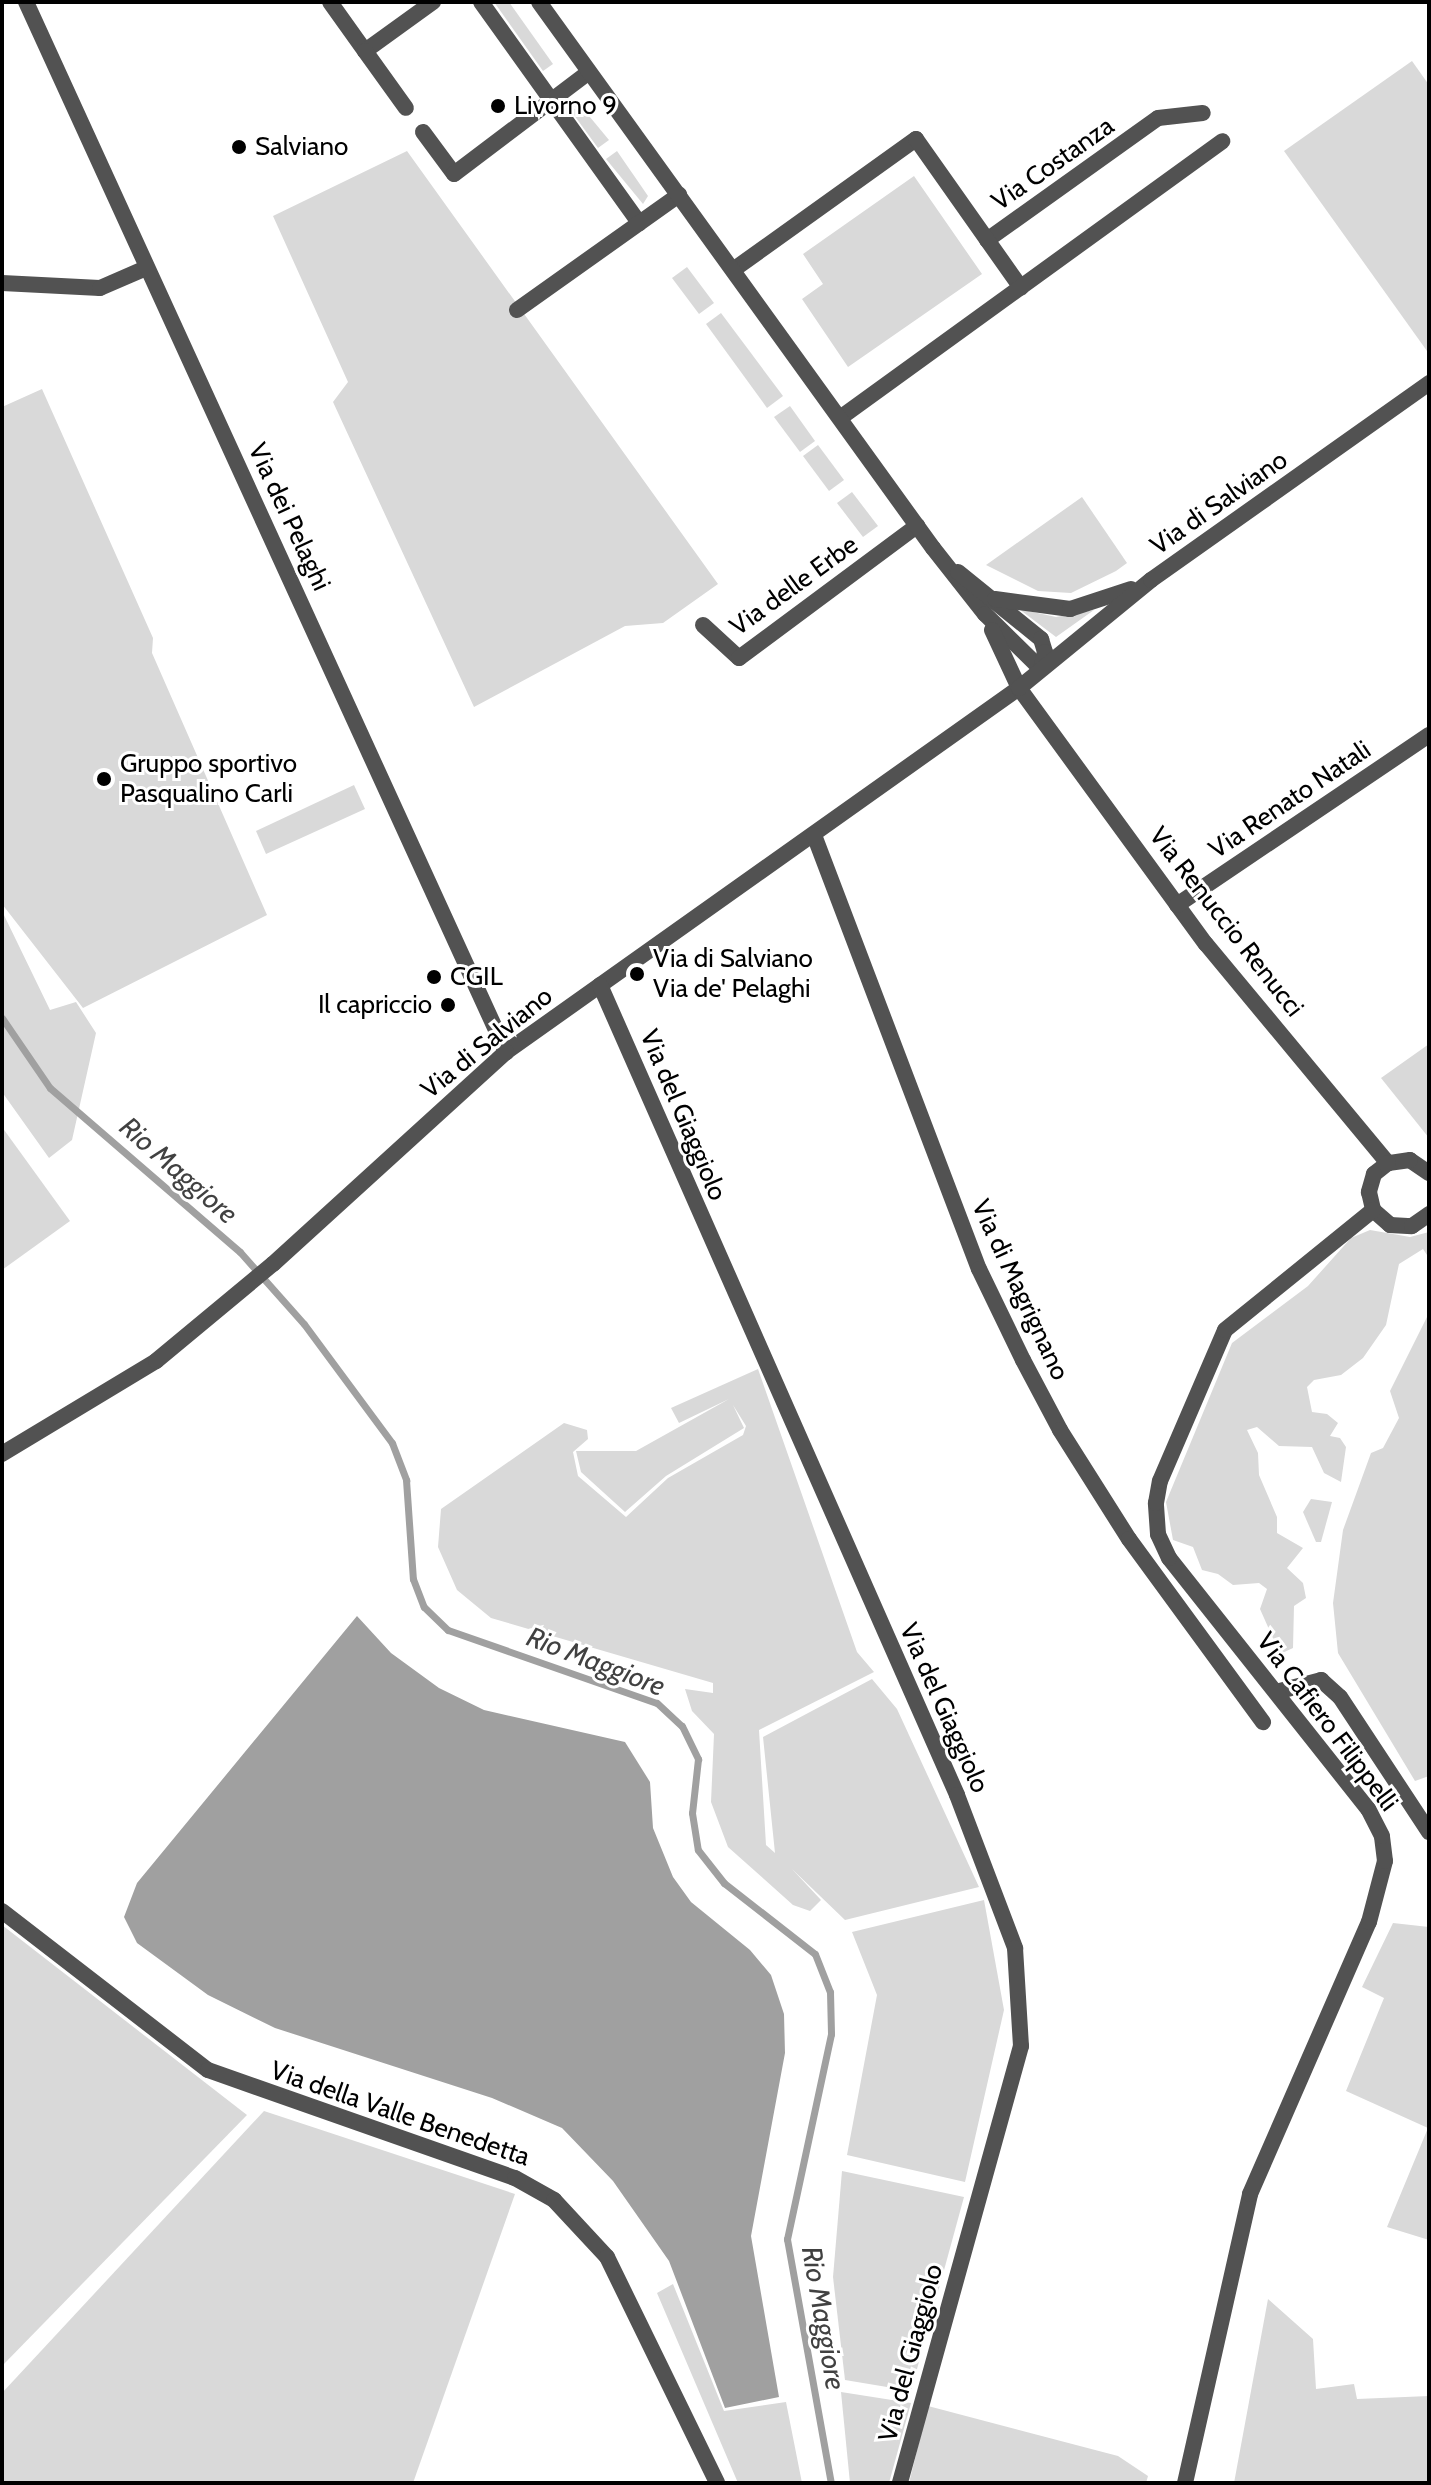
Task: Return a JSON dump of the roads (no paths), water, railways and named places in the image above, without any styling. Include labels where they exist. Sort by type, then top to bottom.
[{"type":"street","name":"Via dei Pelaghi","points":[[26,2],[506,1052]]},
{"type":"street","points":[[330,2],[406,108]]},
{"type":"street","points":[[365,51],[433,2]]},
{"type":"street","points":[[481,2],[639,223]]},
{"type":"street","points":[[539,2],[943,561],[985,614],[1041,669]]},
{"type":"street","points":[[423,132],[454,174],[589,72]]},
{"type":"street","name":"Via Costanza","points":[[1021,288],[987,240],[1158,118],[1203,113]]},
{"type":"street","points":[[733,270],[916,139],[987,240]]},
{"type":"street","points":[[840,418],[1222,141]]},
{"type":"street","points":[[517,310],[679,195]]},
{"type":"street","points":[[2,283],[100,288],[146,268]]},
{"type":"street","name":"Via di Salviano","points":[[2,1454],[156,1361],[239,1297],[506,1052],[1019,688],[1151,580],[1429,383]]},
{"type":"street","name":"Via delle Erbe","points":[[703,625],[739,658],[917,526]]},
{"type":"street","points":[[943,561],[995,599],[1041,639],[1045,652],[1032,705]]},
{"type":"street","points":[[995,599],[1070,609],[1151,580]]},
{"type":"street","points":[[985,614],[1019,688]]},
{"type":"street","name":"Via Renuccio Renucci","points":[[1019,688],[1177,905],[1388,1163]]},
{"type":"street","name":"Via Renato Natali","points":[[1177,905],[1429,735]]},
{"type":"street","name":"Via di Magrignano","points":[[814,835],[979,1269],[1023,1360],[1060,1430],[1129,1539],[1263,1722]]},
{"type":"street","name":"Via del Giaggiolo","points":[[600,985],[957,1795],[1015,1948],[1021,2046],[900,2483]]},
{"type":"street","points":[[1429,1173],[1410,1160],[1388,1163],[1370,1183],[1373,1210],[1401,1227],[1429,1214]]},
{"type":"street","name":"Via Cafiero Filippelli","points":[[1185,2483],[1250,2194],[1369,1922],[1385,1873],[1382,1836],[1368,1809],[1163,1548],[1156,1517],[1160,1481],[1225,1330],[1373,1210]]},
{"type":"street","points":[[1276,1692],[1321,1680],[1340,1697],[1429,1832]]},
{"type":"street","name":"Via della Valle Benedetta","points":[[2,1911],[208,2070],[515,2178],[554,2200],[607,2257],[717,2483]]},
{"type":"waterway","name":"Rio Maggiore","points":[[2,1018],[50,1088],[240,1252],[304,1324],[392,1443],[406,1480],[413,1579],[424,1607],[448,1630],[657,1703],[682,1726],[698,1759],[692,1813],[698,1850],[724,1883],[815,1954],[830,1992],[831,2034],[787,2239],[831,2483]]},
{"type":"place","name":"Livorno 9","points":[[498,106]]},
{"type":"place","name":"Salviano","points":[[239,147]]},
{"type":"place","name":"Gruppo sportivo Pasqualino Carli","points":[[104,779]]},
{"type":"place","name":"Via di Salviano Via de' Pelaghi","points":[[637,974]]},
{"type":"place","name":"CGIL","points":[[434,977]]},
{"type":"place","name":"Il capriccio","points":[[448,1005]]}]
